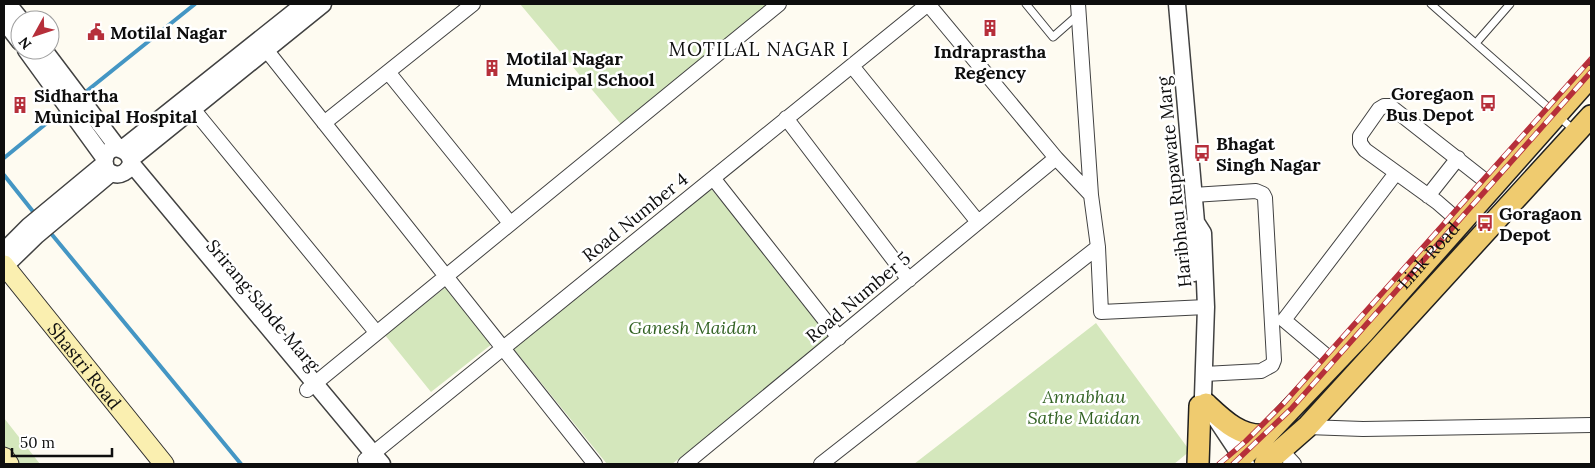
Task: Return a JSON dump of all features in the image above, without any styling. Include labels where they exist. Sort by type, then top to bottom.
[{"type":"main road","name":"Link Road","points":[[1239,463],[1363,333],[1591,76]]},
{"type":"main road","name":"Link Road","points":[[1265,464],[1288,457],[1307,427],[1591,116]]},
{"type":"main road","points":[[1462,220],[1483,234]]},
{"type":"main road","name":"Shastri Road","points":[[4,262],[164,464]]},
{"type":"main road","points":[[1363,333],[1379,349]]},
{"type":"main road","points":[[1203,405],[1223,421],[1241,430],[1257,436],[1266,435]]},
{"type":"main road","points":[[1198,464],[1203,405]]},
{"type":"main road","points":[[4,457],[9,464]]},
{"type":"street","points":[[175,115],[194,109],[304,4]]},
{"type":"street","points":[[4,262],[33,231],[60,207],[262,45],[323,4]]},
{"type":"street","points":[[324,123],[473,4]]},
{"type":"street","points":[[310,386],[779,4]]},
{"type":"street","points":[[928,4],[1056,158],[1091,195]]},
{"type":"street","name":"Road Number 4","points":[[372,461],[503,348],[928,4]]},
{"type":"street","name":"Haribhau Rupawate Marg","points":[[1177,4],[1196,222],[1203,233],[1203,405]]},
{"type":"street","points":[[1078,9],[1091,195],[1098,247],[1101,312],[1202,308],[1196,397],[1239,463]]},
{"type":"street","points":[[262,45],[595,464]]},
{"type":"street","name":"Srirang Sabde Marg","points":[[37,60],[53,74],[119,161],[154,198],[372,461]]},
{"type":"street","points":[[48,60],[53,74]]},
{"type":"street","points":[[852,66],[978,222]]},
{"type":"street","points":[[388,72],[510,223]]},
{"type":"street","points":[[1462,220],[1396,174],[1360,143],[1360,136],[1379,109],[1384,106],[1390,106],[1492,186]]},
{"type":"street","points":[[194,109],[376,332]]},
{"type":"street","points":[[786,118],[909,280]]},
{"type":"street","name":"Road Number 5","points":[[685,464],[1056,158]]},
{"type":"street","points":[[1428,196],[1458,158]]},
{"type":"street","points":[[1278,319],[1396,174]]},
{"type":"street","points":[[713,178],[839,338]]},
{"type":"street","points":[[1193,195],[1256,191],[1263,194],[1265,198],[1278,319],[1275,355],[1272,365],[1261,371],[1204,374]]},
{"type":"street","points":[[821,464],[1098,247]]},
{"type":"street","points":[[1278,319],[1335,363]]},
{"type":"street","points":[[1307,427],[1363,430],[1591,425]]},
{"type":"lane","points":[[1026,4],[1053,37],[1078,9]]},
{"type":"lane","points":[[1432,4],[1576,132]]},
{"type":"lane","points":[[1476,43],[1510,4]]},
{"type":"green space","points":[[520,4],[779,4],[625,129]]},
{"type":"green space","name":"Ganesh Maidan","points":[[711,189],[838,337],[672,464],[607,464],[513,348]]},
{"type":"green space","points":[[446,287],[492,344],[431,392],[385,335]]},
{"type":"green space","name":"Annabhau Sathe Maidan","points":[[1096,323],[1190,451],[1174,464],[914,464]]},
{"type":"green space","points":[[4,418],[40,464],[19,464],[4,445]]},
{"type":"waterway","points":[[83,94],[195,4]]},
{"type":"waterway","points":[[4,158],[64,109]]},
{"type":"waterway","points":[[4,175],[35,214]]},
{"type":"waterway","points":[[49,231],[241,464]]},
{"type":"railway","points":[[1219,464],[1246,441],[1284,403],[1591,59]]},
{"type":"railway","points":[[1233,464],[1291,409],[1591,72]]},
{"type":"place","name":"Indraprastha Regency","points":[[990,28]]},
{"type":"place","name":"Motilal Nagar","points":[[96,32]]},
{"type":"place","name":"Motilal Nagar Municipal School","points":[[492,68]]},
{"type":"place","name":"Goregaon Bus Depot","points":[[1488,103]]},
{"type":"place","name":"Sidhartha Municipal Hospital","points":[[20,105]]},
{"type":"place","name":"Bhagat Singh Nagar","points":[[1202,153]]},
{"type":"place","name":"Goragaon Depot","points":[[1485,223]]},
{"type":"district","name":"MOTILAL NAGAR I","points":[[759,49]]}]
